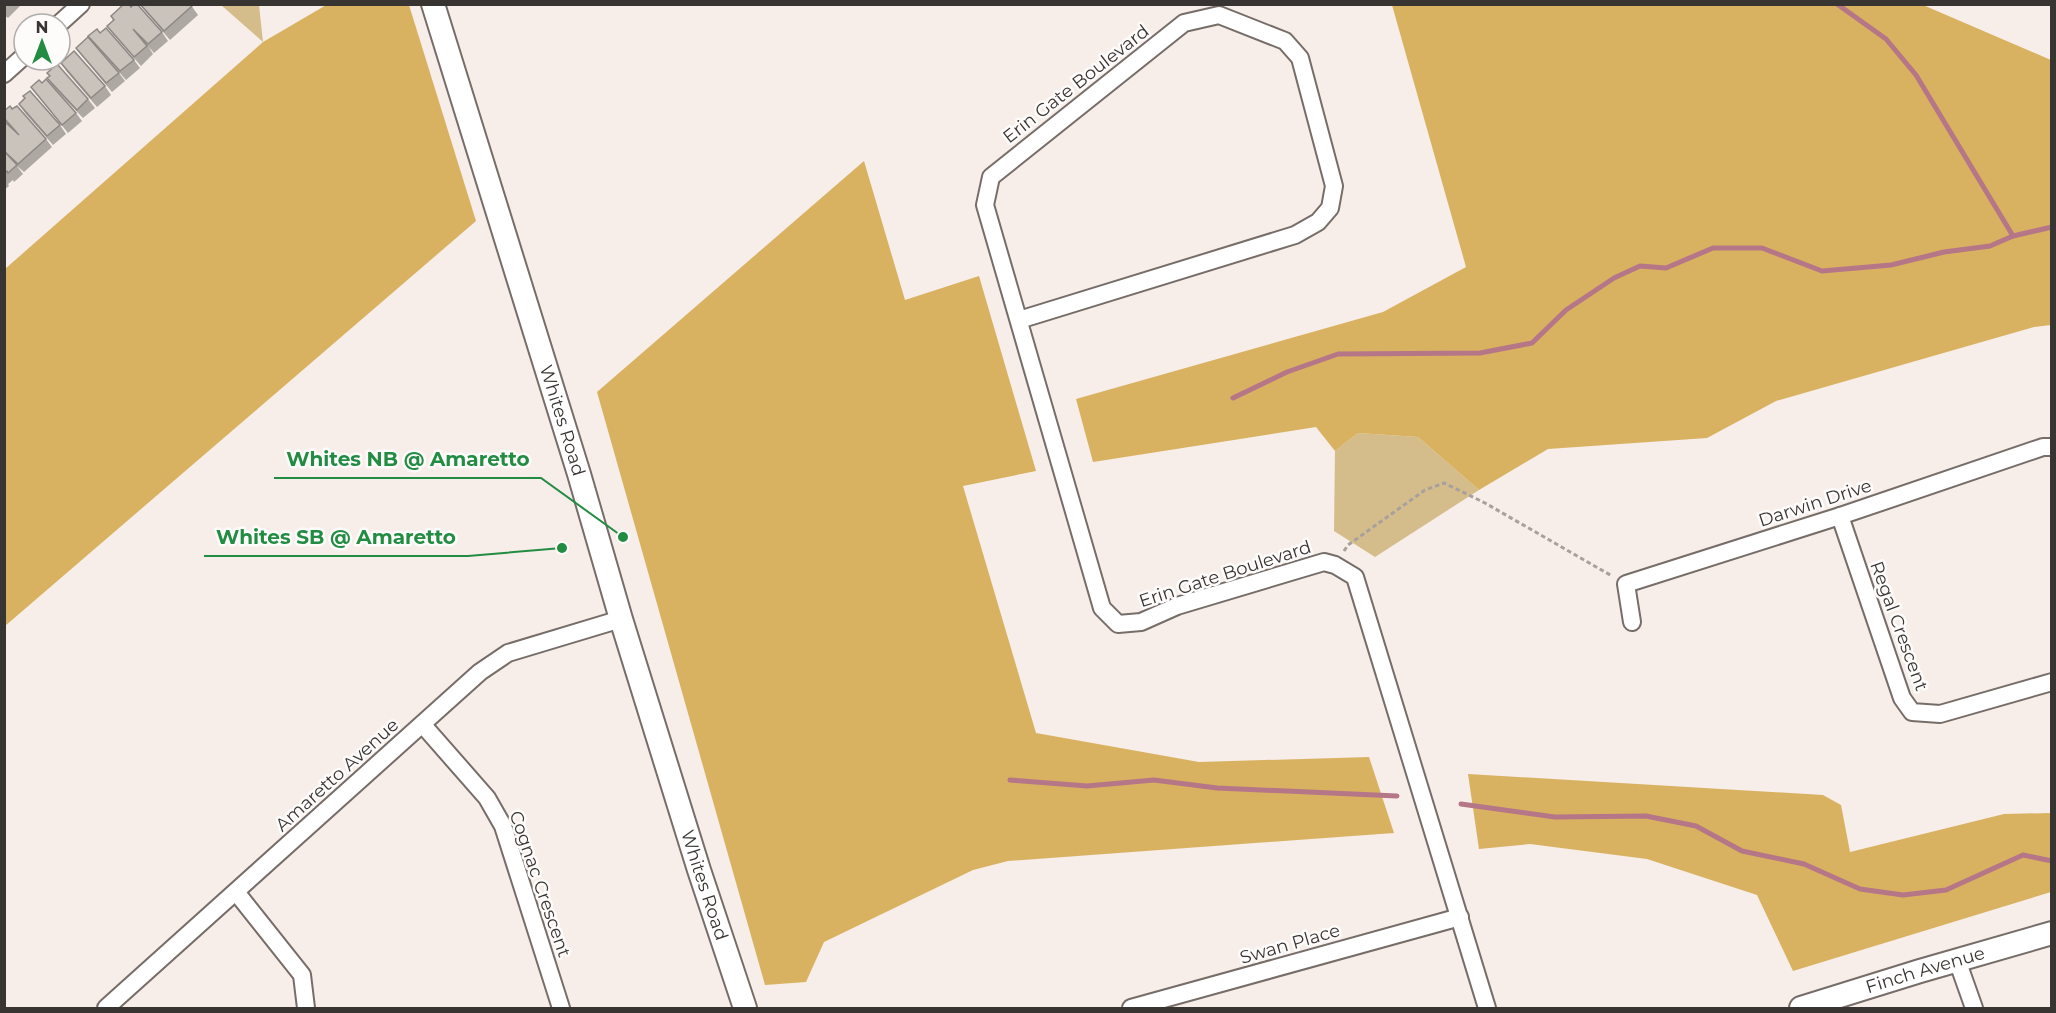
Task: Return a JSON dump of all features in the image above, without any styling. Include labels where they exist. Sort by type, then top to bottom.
[{"type":"main road","name":"Whites Road","points":[[433,4],[579,474],[621,620],[699,870],[745,1008]]},
{"type":"main road","name":"Finch Avenue","points":[[1801,1008],[2052,933]]},
{"type":"street","name":"Erin Gate Boulevard","points":[[1019,320],[1295,235],[1318,222],[1330,208],[1334,186],[1300,58],[1285,41],[1219,15],[1184,23],[991,177],[985,205],[1102,608],[1118,624],[1141,621],[1177,606],[1324,562],[1335,565],[1355,577],[1487,1008]]},
{"type":"street","name":"Darwin Drive","points":[[1626,584],[1840,516],[2043,447],[2052,447]]},
{"type":"street","name":"Regal Crescent","points":[[1840,516],[1902,698],[1912,712],[1940,714],[2052,682]]},
{"type":"street","points":[[1626,584],[1632,621]]},
{"type":"street","name":"Amaretto Avenue","points":[[106,1008],[480,672],[508,653],[621,620]]},
{"type":"street","name":"Cognac Crescent","points":[[423,725],[488,798],[503,826],[561,1008]]},
{"type":"street","points":[[236,892],[302,975],[306,1008]]},
{"type":"street","name":"Swan Place","points":[[1131,1008],[1460,917]]},
{"type":"street","points":[[1957,960],[1974,1008]]},
{"type":"path","points":[[1335,565],[1348,545],[1425,490],[1444,483],[1485,503],[1626,584]]},
{"type":"shaded area","points":[[328,4],[409,5],[476,221],[5,626],[5,269],[263,42]]},
{"type":"shaded area","points":[[221,5],[259,5],[263,42]]},
{"type":"shaded area","points":[[1392,5],[1923,5],[2051,60],[2051,325],[2034,327],[1776,401],[1707,438],[1548,449],[1479,490],[1418,437],[1358,433],[1335,451],[1316,427],[1093,462],[1076,399],[1383,312],[1466,267]]},
{"type":"shaded area","points":[[864,161],[905,300],[979,276],[1036,471],[963,486],[1036,733],[1199,762],[1369,757],[1394,833],[1008,861],[973,870],[824,942],[806,982],[765,985],[597,392]]},
{"type":"shaded area","points":[[1358,433],[1418,437],[1479,490],[1375,557],[1334,531],[1335,451]]},
{"type":"shaded area","points":[[1468,774],[1823,795],[1841,805],[1850,852],[2004,814],[2051,813],[2051,892],[1793,971],[1757,895],[1647,859],[1530,844],[1479,849]]},
{"type":"building","points":[[124,4],[129,4],[131,7],[137,4],[162,32],[148,44],[133,29],[147,46],[134,57],[107,26],[114,20],[111,16]]},
{"type":"building","points":[[140,4],[190,4],[192,6],[164,31]]},
{"type":"building","points":[[106,28],[134,60],[120,71],[88,36],[97,29],[100,33]]},
{"type":"building","points":[[88,37],[119,73],[106,83],[76,48]]},
{"type":"building","points":[[74,51],[105,86],[91,98],[69,72],[72,72],[72,53]]},
{"type":"building","points":[[64,72],[88,99],[77,110],[47,78],[50,76],[47,73]]},
{"type":"building","points":[[46,79],[76,113],[62,125],[31,87],[39,80],[42,83]]},
{"type":"building","points":[[30,91],[60,125],[47,136],[19,104],[25,98],[23,96]]},
{"type":"building","points":[[10,106],[12,109],[17,106],[46,139],[18,164],[4,151],[4,121],[19,135],[4,118],[4,111]]},
{"type":"building","points":[[4,151],[17,165],[8,173],[7,171],[4,173]]},
{"type":"waterway","points":[[1837,4],[1886,39],[1916,75],[2013,236]]},
{"type":"waterway","points":[[1233,398],[1287,372],[1338,354],[1480,353],[1532,343],[1566,310],[1614,278],[1640,266],[1666,268],[1713,248],[1762,248],[1822,271],[1891,265],[1944,252],[1990,246],[2013,236],[2052,227]]},
{"type":"waterway","points":[[1010,780],[1087,786],[1154,780],[1217,788],[1397,796]]},
{"type":"waterway","points":[[1461,804],[1555,817],[1646,816],[1696,826],[1742,851],[1804,864],[1860,889],[1903,895],[1946,890],[2023,855],[2052,861]]},
{"type":"place","name":"Whites NB @ Amaretto","points":[[623,537]]},
{"type":"place","name":"Whites SB @ Amaretto","points":[[562,548]]}]
